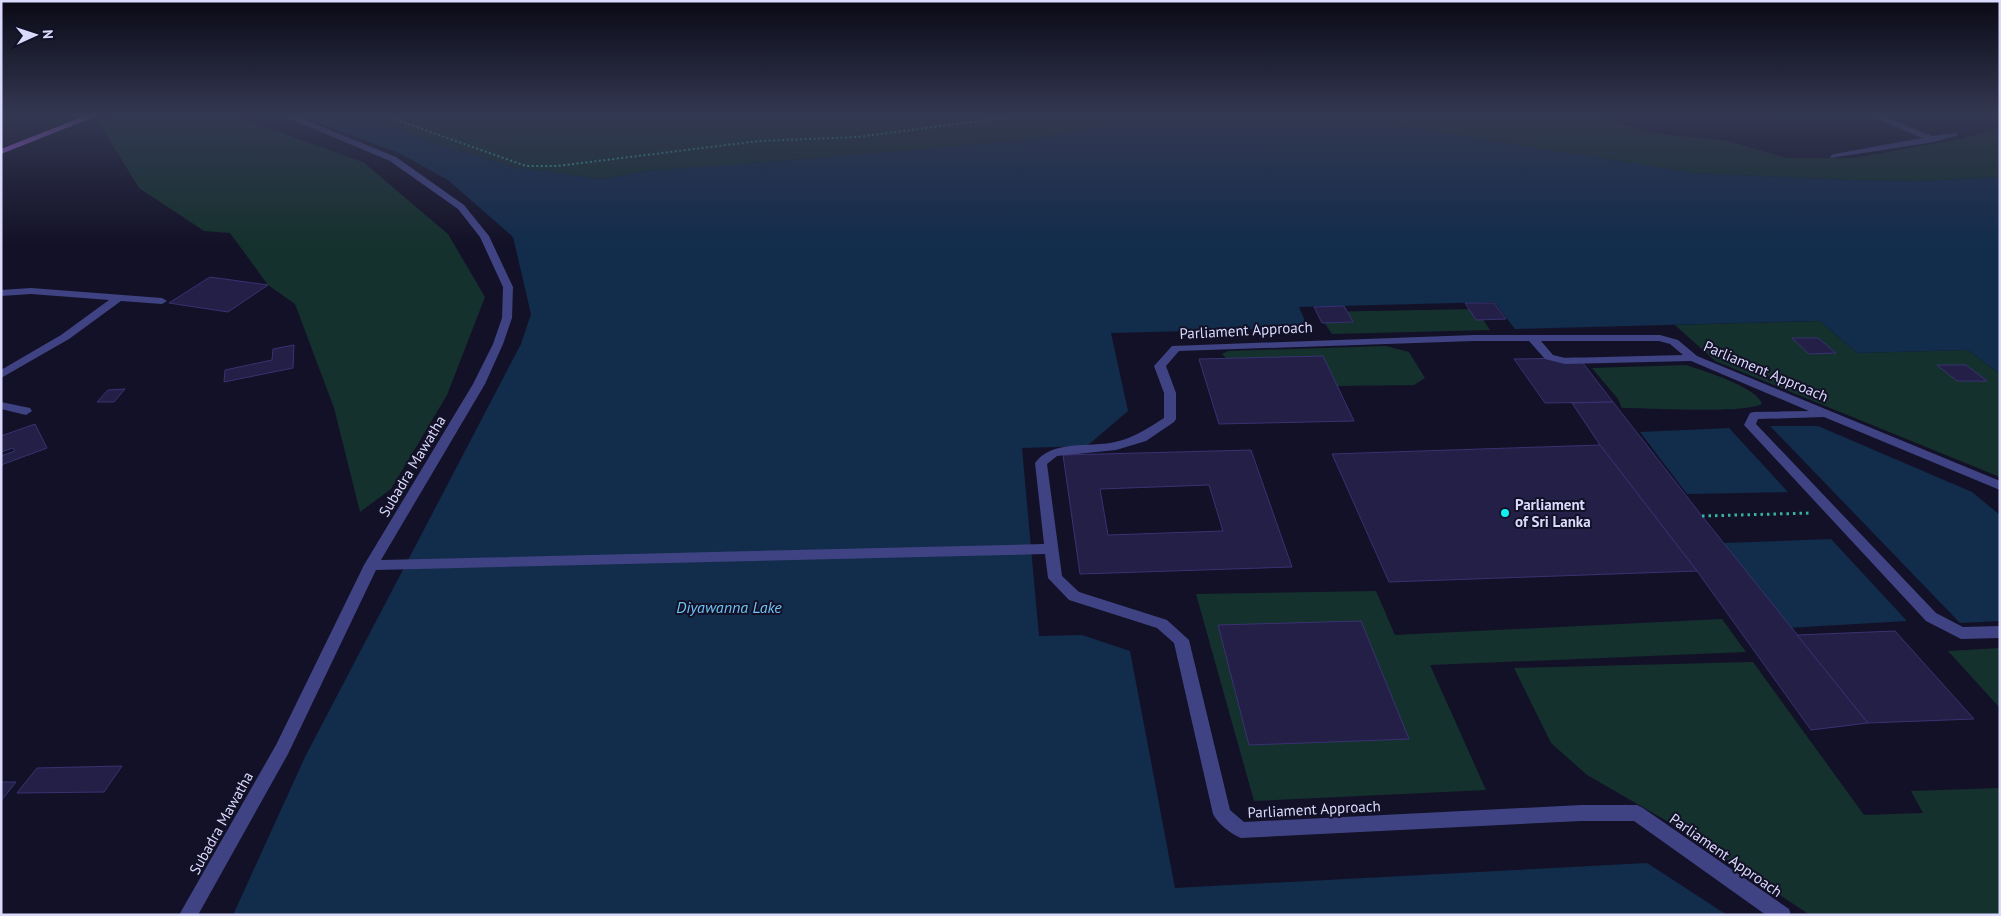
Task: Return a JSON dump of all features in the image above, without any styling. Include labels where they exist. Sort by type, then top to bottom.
[{"type":"street","name":"Subadra Mawatha","points":[[188,915],[282,748],[371,565],[478,384],[498,344],[507,318],[508,287],[484,236],[461,206],[390,158]]},
{"type":"street","points":[[1,293],[30,290],[162,301]]},
{"type":"street","points":[[1,375],[65,337],[120,297]]},
{"type":"street","name":"Parliament Approach","points":[[1782,915],[1637,813],[1581,813],[1242,830],[1222,814],[1181,640],[1162,624],[1074,596],[1054,578],[1041,463],[1053,454],[1116,446],[1142,438],[1170,419],[1170,393],[1160,366],[1176,348],[1388,340],[1660,338],[1674,342],[1693,358],[2000,486]]},
{"type":"street","points":[[1533,339],[1549,357],[1565,361],[1693,358]]},
{"type":"street","points":[[1,404],[26,411]]},
{"type":"street","points":[[1826,414],[1754,416],[1750,425],[1931,617],[1961,633],[2000,632]]},
{"type":"street","points":[[371,565],[1051,549]]},
{"type":"path","points":[[505,158],[526,166],[630,158]]},
{"type":"path","points":[[1702,516],[1833,512]]},
{"type":"green space","points":[[120,158],[351,158],[363,162],[448,234],[485,297],[447,395],[391,489],[360,512],[334,408],[295,304],[268,285],[230,233],[204,231],[139,188]]},
{"type":"green space","points":[[483,158],[819,158],[648,171],[602,179],[513,167]]},
{"type":"green space","points":[[1598,158],[2000,158],[2000,177],[1919,181],[1848,180],[1695,173]]},
{"type":"green space","points":[[1476,309],[1490,330],[1332,334],[1317,312]]},
{"type":"green space","points":[[1820,321],[1857,353],[1968,350],[2000,374],[2000,477],[1715,361],[1675,325]]},
{"type":"green space","points":[[1386,346],[1409,352],[1425,378],[1414,385],[1337,386],[1226,358],[1222,354],[1228,351]]},
{"type":"green space","points":[[1686,365],[1717,375],[1741,386],[1758,398],[1762,404],[1752,407],[1716,410],[1622,408],[1618,399],[1592,368]]},
{"type":"green space","points":[[1376,591],[1395,635],[1722,619],[1746,652],[1430,665],[1486,790],[1254,801],[1196,594]]},
{"type":"green space","points":[[2000,648],[2000,708],[1948,651]]},
{"type":"green space","points":[[1753,662],[1864,815],[1923,813],[1911,791],[2000,788],[2000,915],[1810,915],[1679,828],[1587,775],[1551,743],[1514,668]]},
{"type":"water","name":"Diyawanna Lake","points":[[408,158],[483,158],[513,167],[602,179],[648,171],[819,158],[1598,158],[1695,173],[1848,180],[1919,181],[2000,177],[2000,374],[1968,350],[1857,353],[1820,321],[1515,329],[1494,302],[1299,307],[1308,328],[1111,333],[1128,411],[1087,446],[1022,448],[1039,636],[1082,635],[1130,651],[1175,888],[1647,863],[1727,915],[233,915],[305,757],[521,344],[531,314],[513,237],[448,180]]},
{"type":"water","points":[[1770,426],[1818,426],[1972,492],[2000,515],[2000,621],[1960,623]]},
{"type":"water","points":[[1729,428],[1788,492],[1687,494],[1640,432]]},
{"type":"water","points":[[1831,539],[1907,621],[1788,628],[1724,543]]},
{"type":"building","points":[[210,277],[268,285],[228,312],[169,303]]},
{"type":"building","points":[[1465,303],[1494,303],[1506,319],[1476,320]]},
{"type":"building","points":[[1344,306],[1353,322],[1322,323],[1314,307]]},
{"type":"building","points":[[1792,338],[1818,338],[1836,353],[1809,354]]},
{"type":"building","points":[[294,345],[293,368],[224,382],[225,370],[272,360],[273,349]]},
{"type":"building","points":[[1323,356],[1354,421],[1219,424],[1199,359]]},
{"type":"building","points":[[1579,358],[1613,402],[1545,403],[1514,359]]},
{"type":"building","points":[[1937,365],[1966,365],[1987,381],[1957,381]]},
{"type":"building","points":[[125,389],[114,402],[97,402],[108,390]]},
{"type":"building","points":[[1613,402],[1868,723],[1811,730],[1697,571],[1600,445],[1572,403]]},
{"type":"building","points":[[35,424],[47,448],[1,465],[1,456],[15,451],[13,448],[1,452],[1,436]]},
{"type":"building","name":"Parliament of Sri Lanka","points":[[1600,445],[1697,571],[1389,582],[1332,454]]},
{"type":"building","points":[[1251,450],[1292,567],[1080,574],[1063,455]],"holes":[[[1209,485],[1223,531],[1108,535],[1100,489]]]},
{"type":"building","points":[[1361,621],[1409,739],[1249,745],[1218,625]]},
{"type":"building","points":[[1895,631],[1974,719],[1868,723],[1797,635]]},
{"type":"building","points":[[122,766],[104,792],[17,793],[37,768]]},
{"type":"building","points":[[1,782],[16,782],[1,801]]},
{"type":"place","name":"Parliament of Sri Lanka","points":[[1505,513]]}]
